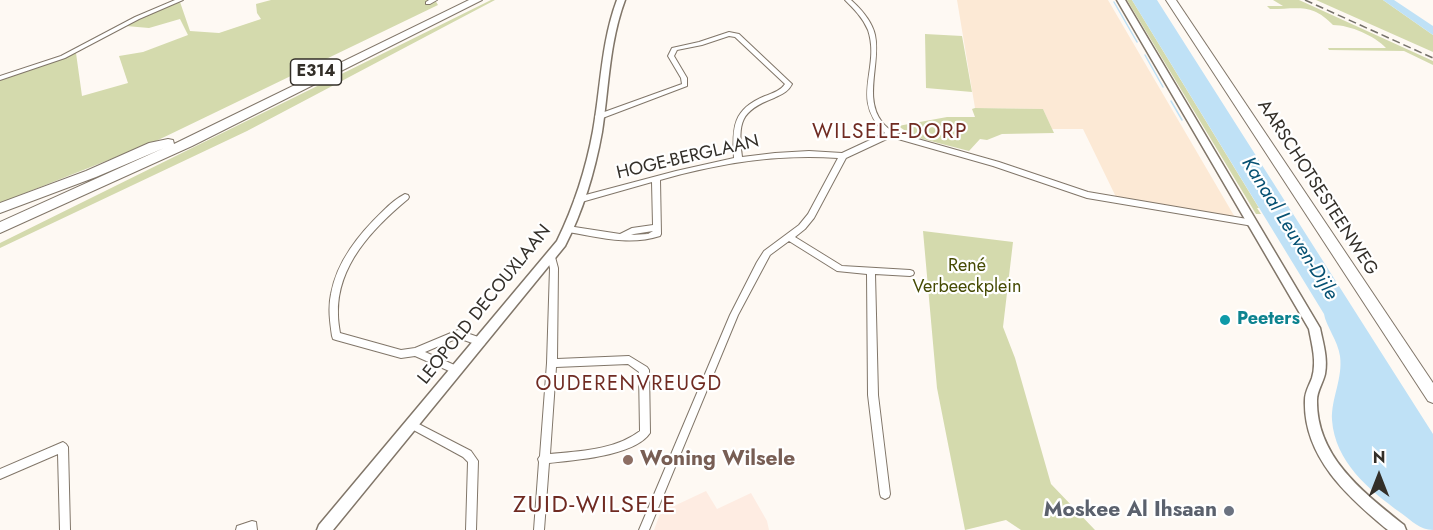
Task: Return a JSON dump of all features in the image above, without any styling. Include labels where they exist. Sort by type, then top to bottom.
[{"type":"highway","name":"E314","points":[[0,219],[168,143],[463,0]]},
{"type":"highway","name":"E314","points":[[0,228],[187,143],[477,0]]},
{"type":"highway","points":[[0,208],[91,174],[154,146],[168,143]]},
{"type":"highway","points":[[0,236],[170,155],[187,143]]},
{"type":"main road","name":"AARSCHOTSESTEENWEG","points":[[1171,0],[1433,396]]},
{"type":"street","points":[[0,78],[63,57],[137,18],[180,0]]},
{"type":"street","name":"LEOPOLD DECOUXLAAN","points":[[324,530],[551,257],[568,229],[578,200],[598,117],[606,44],[621,0]]},
{"type":"street","points":[[848,0],[862,15],[871,32],[870,109],[877,122],[890,134],[996,164],[1087,195],[1253,223]]},
{"type":"street","points":[[1121,0],[1314,328],[1320,357],[1318,376],[1311,398],[1311,411],[1313,425],[1324,452],[1355,493],[1399,530]]},
{"type":"street","points":[[598,117],[685,85],[684,78],[670,56],[674,49],[700,44],[729,34],[737,35],[789,84],[783,91],[753,102],[742,114],[736,132],[738,158]]},
{"type":"street","points":[[644,530],[734,315],[755,272],[767,253],[789,237],[811,216],[843,156],[890,134]]},
{"type":"street","name":"HOGE-BERGLAAN","points":[[578,200],[738,158],[795,152],[843,156]]},
{"type":"street","points":[[568,229],[623,236],[632,231],[655,228],[656,178]]},
{"type":"street","points":[[405,197],[363,235],[352,251],[336,293],[332,317],[336,336],[401,354],[416,352],[458,334],[481,342]]},
{"type":"street","points":[[789,237],[840,268],[910,273]]},
{"type":"street","points":[[539,530],[552,363],[554,268],[551,257]]},
{"type":"street","points":[[871,271],[873,395],[885,494]]},
{"type":"street","points":[[416,352],[456,370]]},
{"type":"street","points":[[543,459],[589,454],[637,441],[645,433],[644,370],[628,360],[552,363]]},
{"type":"street","points":[[411,424],[467,454],[473,462],[471,530]]},
{"type":"street","points":[[0,474],[63,447],[65,530]]},
{"type":"street","points":[[241,530],[252,526],[252,530]]},
{"type":"shaded area","points":[[957,0],[1108,0],[1236,219],[1116,197],[1083,129],[1052,129],[1043,109],[975,108]]},
{"type":"shaded area","points":[[706,491],[717,509],[751,493],[767,521],[769,530],[654,530],[664,503],[674,506]]},
{"type":"green space","points":[[271,0],[435,0],[438,5],[154,142],[0,203],[0,79],[76,53],[82,96],[128,83],[119,56],[143,52],[188,35],[180,19],[149,28],[126,26],[180,2],[190,31],[219,33],[261,19],[257,13],[256,4]]},
{"type":"green space","points":[[495,0],[247,131],[0,248],[0,243]]},
{"type":"green space","points":[[1127,0],[1132,0],[1261,214],[1256,214]]},
{"type":"green space","points":[[1273,0],[1299,0],[1433,61],[1433,65],[1404,51],[1329,50],[1328,48],[1386,48],[1369,35],[1347,27],[1333,25],[1311,10],[1270,9],[1267,6],[1283,6]]},
{"type":"green space","points":[[1316,0],[1383,0],[1433,35],[1433,52]]},
{"type":"green space","points":[[925,34],[962,36],[972,92],[926,88]]},
{"type":"green space","points":[[972,109],[1043,109],[1054,133],[1002,134],[987,140],[980,139],[969,151],[915,137],[898,126],[947,117],[975,117]]},
{"type":"green space","name":"René Verbeeckplein","points":[[923,231],[1013,242],[1003,327],[1015,358],[1051,484],[1095,530],[1021,530],[1006,520],[965,530],[937,388]]},
{"type":"water","name":"Kanaal Leuven-Dijle","points":[[1132,0],[1157,0],[1433,434],[1433,530],[1416,524],[1389,504],[1366,485],[1347,462],[1335,435],[1332,420],[1340,373],[1340,356],[1324,314]]},
{"type":"water","points":[[1383,0],[1394,0],[1433,26],[1433,35]]},
{"type":"waterway","points":[[1114,2],[1137,42]]},
{"type":"waterway","points":[[1145,55],[1163,87]]},
{"type":"waterway","points":[[1171,101],[1182,120]]},
{"type":"railway","points":[[1305,0],[1433,58]]},
{"type":"place","name":"Peeters","points":[[1225,320]]},
{"type":"place","name":"Woning Wilsele","points":[[628,460]]},
{"type":"place","name":"Moskee Al Ihsaan","points":[[1229,511]]},
{"type":"district","name":"WILSELE-DORP","points":[[890,133]]},
{"type":"district","name":"OUDERENVREUGD","points":[[629,385]]},
{"type":"district","name":"ZUID-WILSELE","points":[[595,506]]}]
